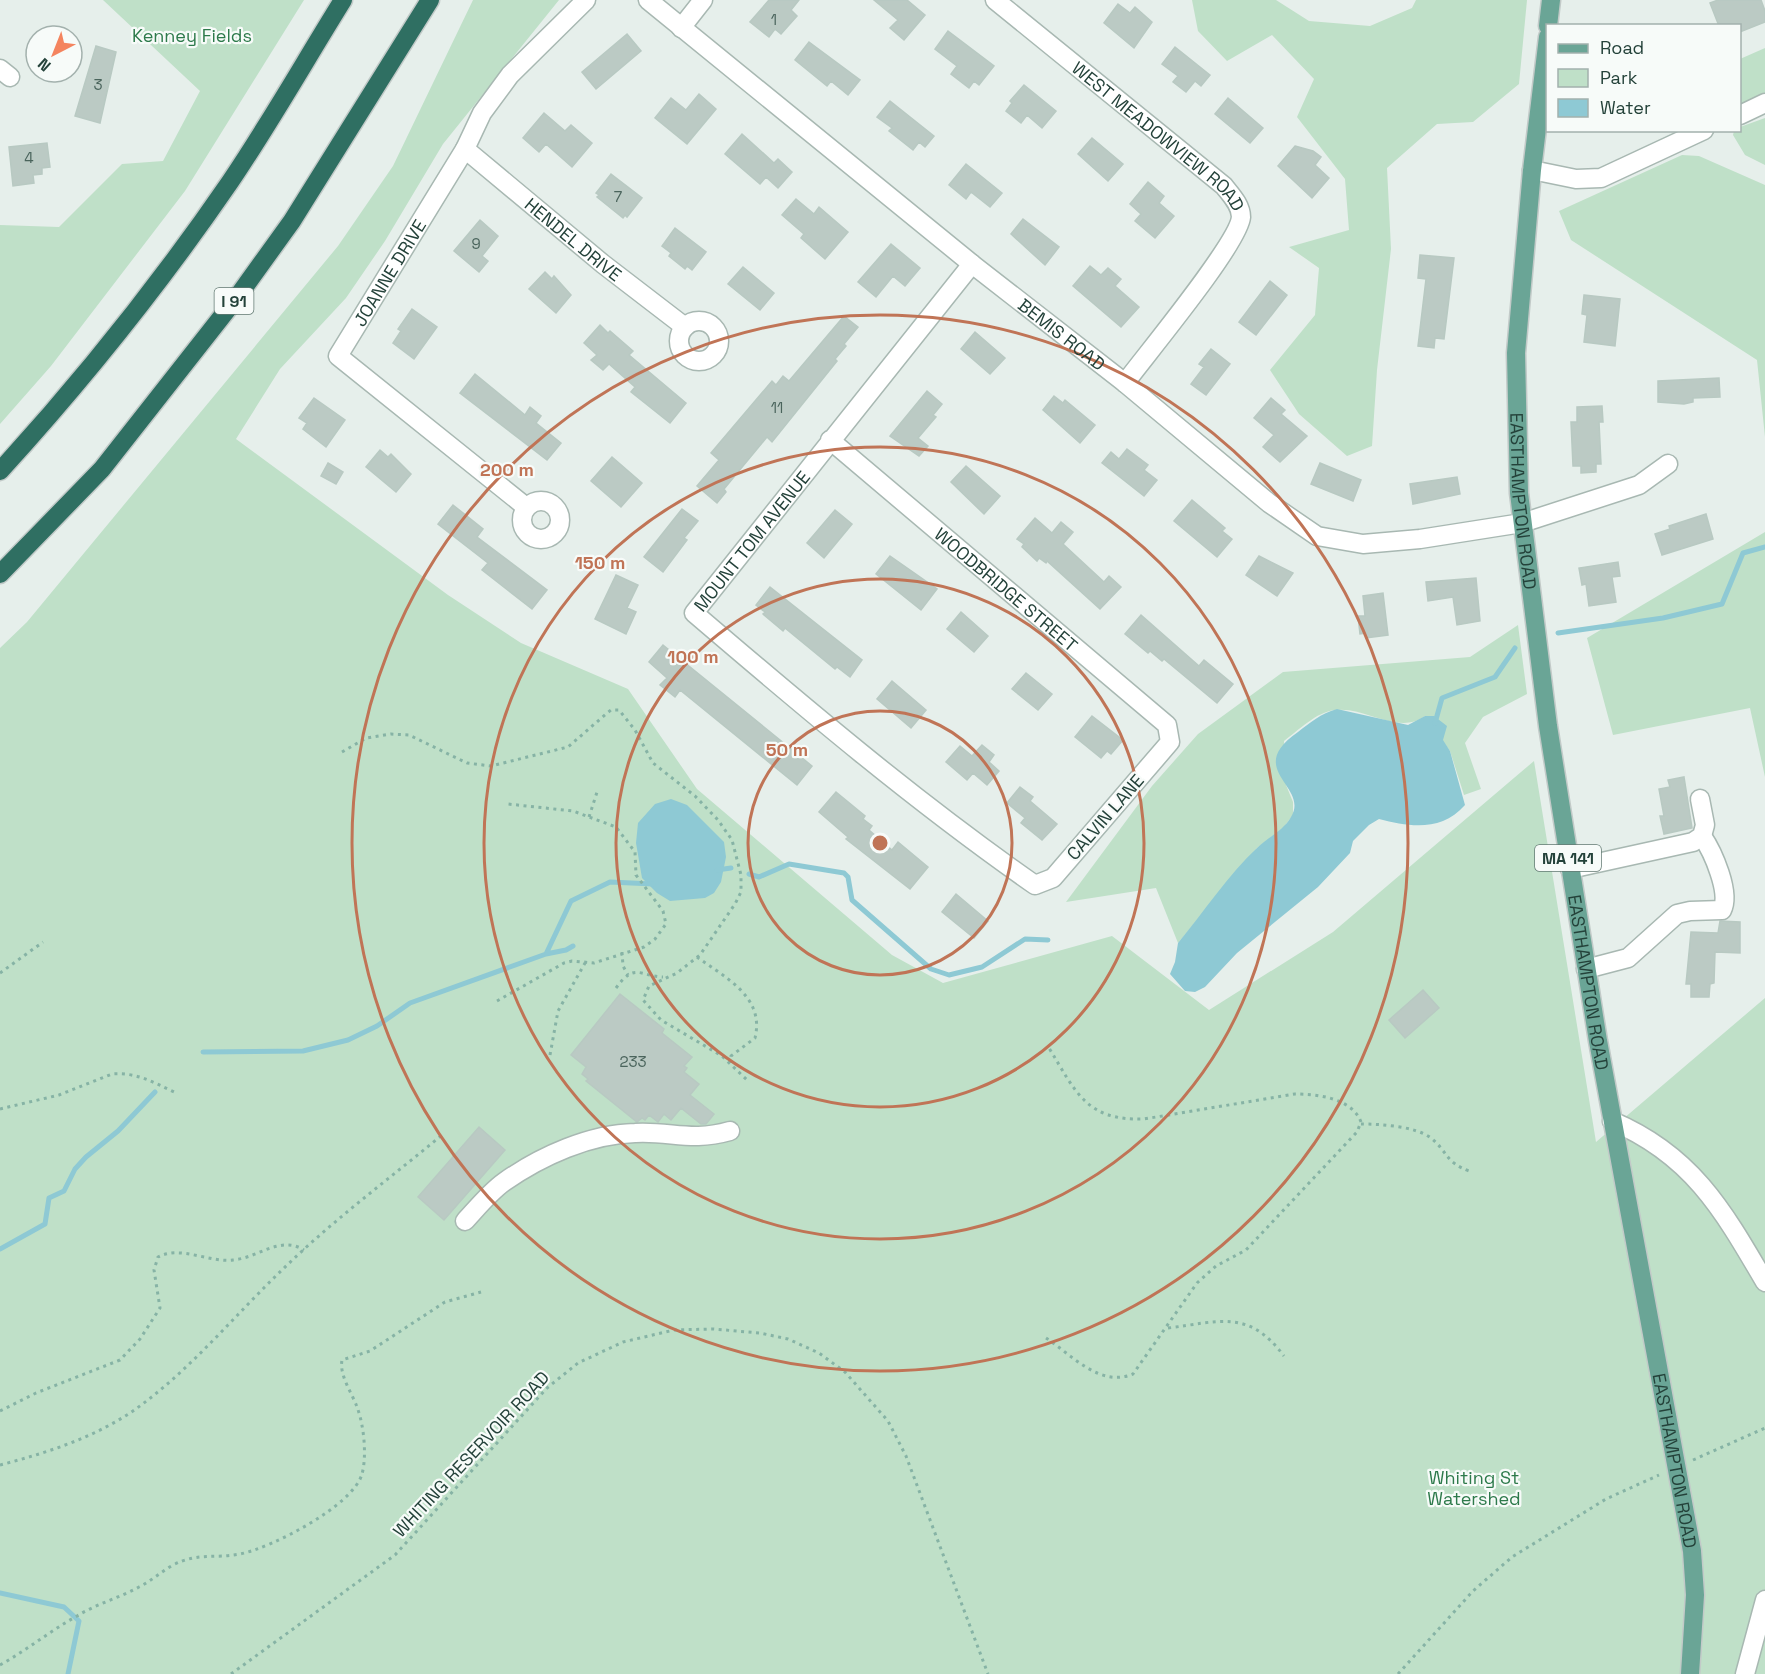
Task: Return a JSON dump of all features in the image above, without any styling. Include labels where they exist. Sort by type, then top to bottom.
[{"type":"highway","points":[[0,471],[66,399],[146,300],[230,181],[343,0]]},
{"type":"highway","name":"I 91","points":[[0,574],[102,469],[238,296],[292,220],[430,0]]},
{"type":"main road","points":[[1548,24],[1551,0]]},
{"type":"main road","name":"EASTHAMPTON ROAD","points":[[1546,54],[1532,170],[1516,353],[1519,493],[1570,869],[1586,969],[1692,1551],[1695,1595],[1690,1674]]},
{"type":"street","name":"JOANNE DRIVE","points":[[526,507],[338,356],[465,149],[482,113],[510,75],[586,0]]},
{"type":"street","name":"BEMIS ROAD","points":[[648,0],[972,264],[1125,383],[1269,503],[1317,536],[1363,544],[1420,539],[1522,524],[1639,485],[1668,464]]},
{"type":"street","points":[[681,28],[703,0]]},
{"type":"street","name":"WEST MEADOWVIEW ROAD","points":[[995,0],[1199,165],[1224,186],[1237,203],[1241,217],[1225,250],[1125,383]]},
{"type":"street","points":[[1741,115],[1765,103]]},
{"type":"street","points":[[1532,170],[1576,179],[1601,178],[1700,132]]},
{"type":"street","name":"HENDEL DRIVE","points":[[465,149],[603,264],[685,327]]},
{"type":"street","name":"MOUNT TOM AVENUE","points":[[972,264],[694,613],[810,713],[970,840],[1035,885],[1038,884]]},
{"type":"street","name":"WOODBRIDGE STREET","points":[[830,440],[1167,725],[1170,742],[1168,744]]},
{"type":"street","name":"CALVIN LANE","points":[[1038,884],[1053,879],[1168,744]]},
{"type":"street","points":[[1570,869],[1693,842],[1702,836],[1705,825],[1700,799]]},
{"type":"street","points":[[1586,969],[1628,958],[1677,914],[1690,911],[1722,910],[1725,904],[1713,852],[1702,836]]},
{"type":"street","points":[[1612,1121],[1640,1133],[1670,1154],[1704,1185],[1734,1227],[1765,1282]]},
{"type":"street","points":[[465,1221],[502,1183],[564,1149],[614,1135],[636,1133],[696,1138],[730,1131]]},
{"type":"street","points":[[1745,1674],[1765,1600]]},
{"type":"path","points":[[342,752],[366,738],[391,734],[410,735],[467,764],[491,766],[568,747],[611,710],[620,710],[635,730],[653,763],[695,796],[718,820],[732,840],[737,854],[741,892],[727,916],[697,957],[670,976],[654,982],[646,990],[643,1000],[661,1020],[731,1065],[747,1080]]},
{"type":"path","points":[[589,817],[598,789]]},
{"type":"path","points":[[497,1001],[564,963],[572,961],[594,963],[622,954],[647,945],[664,929],[663,910],[638,879],[632,846],[616,827],[573,811],[507,804]]},
{"type":"path","points":[[0,973],[43,942]]},
{"type":"path","points":[[622,954],[628,975]]},
{"type":"path","points":[[697,957],[732,982],[755,1008],[758,1018],[755,1038],[731,1056],[731,1065]]},
{"type":"path","points":[[550,1055],[558,1011],[585,963]]},
{"type":"path","points":[[616,988],[628,975],[642,971],[660,977],[670,976]]},
{"type":"path","points":[[1049,1048],[1082,1100],[1106,1115],[1144,1119],[1295,1094],[1314,1094],[1349,1107],[1359,1117],[1361,1124]]},
{"type":"path","points":[[0,1109],[31,1103],[112,1074],[138,1075],[174,1092]]},
{"type":"path","points":[[1361,1124],[1421,1132],[1436,1142],[1451,1162],[1469,1171]]},
{"type":"path","points":[[1046,1338],[1094,1371],[1119,1379],[1133,1374],[1197,1283],[1216,1266],[1246,1250],[1350,1140],[1361,1124]]},
{"type":"path","points":[[0,1465],[43,1454],[85,1438],[132,1412],[170,1380],[304,1250],[442,1135]]},
{"type":"path","points":[[0,1411],[36,1393],[120,1360],[130,1351],[160,1308],[154,1270],[159,1257],[173,1253],[230,1261],[242,1259],[280,1244],[294,1244],[304,1250]]},
{"type":"path","points":[[0,1665],[68,1620],[138,1588],[174,1565],[205,1554],[238,1554],[253,1550],[316,1520],[343,1501],[355,1489],[362,1474],[363,1452],[360,1416],[342,1373],[342,1360],[370,1351],[445,1302],[481,1292]]},
{"type":"path","points":[[1166,1328],[1218,1320],[1244,1323],[1266,1335],[1284,1356]]},
{"type":"path","name":"WHITING RESERVOIR ROAD","points":[[231,1674],[395,1555],[547,1388],[578,1363],[622,1342],[674,1330],[713,1329],[779,1337],[819,1353],[845,1372],[888,1421],[906,1456],[988,1674]]},
{"type":"path","points":[[1398,1674],[1473,1592],[1512,1557],[1606,1498],[1765,1428]]},
{"type":"green space","name":"Kenney Fields","points":[[103,0],[304,0],[185,191],[51,366],[0,424],[0,225],[59,227],[122,164],[163,161],[200,91]]},
{"type":"green space","name":"Whiting St Watershed","points":[[473,0],[559,0],[443,144],[385,241],[346,298],[280,369],[236,439],[448,595],[521,643],[628,689],[697,789],[892,955],[943,983],[1112,936],[1209,1010],[1333,932],[1534,761],[1596,1142],[1765,998],[1765,1674],[0,1674],[0,648],[27,622],[338,246],[393,166]]},
{"type":"green space","points":[[1192,0],[1276,0],[1309,21],[1370,26],[1412,8],[1416,0],[1527,0],[1519,84],[1473,122],[1437,124],[1387,168],[1391,249],[1377,370],[1372,446],[1347,456],[1299,414],[1270,370],[1315,315],[1319,268],[1289,247],[1349,230],[1345,179],[1297,117],[1314,79],[1272,35],[1227,61],[1198,31]]},
{"type":"green space","points":[[1765,48],[1765,93],[1741,105],[1741,59]]},
{"type":"green space","points":[[1765,118],[1765,165],[1745,155],[1733,135],[1734,132],[1741,132],[1741,127]]},
{"type":"green space","points":[[1682,155],[1699,156],[1765,185],[1765,437],[1757,360],[1571,240],[1559,211]]},
{"type":"green space","points":[[1765,532],[1765,777],[1750,708],[1613,735],[1587,638]]},
{"type":"green space","points":[[1518,625],[1527,694],[1483,717],[1465,743],[1481,789],[1464,795],[1450,751],[1425,716],[1404,723],[1347,710],[1328,711],[1308,722],[1284,741],[1286,785],[1293,802],[1293,815],[1283,828],[1257,848],[1178,943],[1156,888],[1066,902],[1152,786],[1198,734],[1283,672],[1470,657]]},
{"type":"water","points":[[1337,709],[1408,725],[1425,716],[1434,716],[1447,726],[1443,740],[1450,751],[1465,805],[1446,820],[1435,823],[1414,825],[1379,819],[1369,825],[1353,841],[1350,853],[1318,887],[1237,953],[1205,987],[1195,992],[1185,991],[1170,974],[1175,962],[1178,943],[1236,870],[1291,817],[1294,806],[1292,796],[1281,777],[1276,757],[1283,745],[1298,732],[1321,716]]},
{"type":"water","points":[[671,799],[687,805],[724,842],[726,857],[721,882],[714,893],[705,898],[670,901],[657,893],[642,878],[636,843],[638,823],[655,804]]},
{"type":"building","points":[[769,0],[799,0],[791,10],[797,16],[781,34],[775,29],[769,37],[750,22]]},
{"type":"building","points":[[874,0],[907,0],[925,15],[904,40],[890,28],[898,20]]},
{"type":"building","points":[[1718,0],[1761,0],[1765,11],[1765,22],[1741,32],[1741,24],[1718,24],[1710,3]]},
{"type":"building","points":[[1118,4],[1130,13],[1135,7],[1152,22],[1134,48],[1104,23]]},
{"type":"building","points":[[948,31],[994,66],[979,85],[974,81],[969,88],[951,74],[957,66],[935,49]]},
{"type":"building","points":[[627,34],[641,51],[596,89],[582,72]]},
{"type":"building","points":[[809,42],[860,80],[848,95],[831,81],[827,86],[795,60]]},
{"type":"building","points":[[96,46],[116,52],[100,123],[75,116]]},
{"type":"building","points":[[1175,47],[1210,75],[1201,86],[1195,81],[1186,92],[1173,82],[1178,76],[1162,64]]},
{"type":"building","points":[[1024,85],[1056,111],[1042,128],[1027,115],[1021,123],[1006,111],[1012,103],[1010,101]]},
{"type":"building","points":[[699,94],[716,109],[687,144],[655,118],[671,98],[686,110]]},
{"type":"building","points":[[1228,98],[1263,128],[1250,143],[1215,114]]},
{"type":"building","points":[[890,101],[934,136],[925,147],[919,142],[913,150],[889,131],[892,128],[877,117]]},
{"type":"building","points":[[544,113],[565,131],[571,125],[592,143],[572,167],[546,144],[539,152],[523,138]]},
{"type":"building","points":[[742,134],[774,163],[778,159],[792,172],[778,188],[766,177],[760,184],[725,154]]},
{"type":"building","points":[[1092,138],[1123,164],[1108,181],[1078,154]]},
{"type":"building","points":[[47,143],[50,167],[42,168],[42,174],[33,175],[34,183],[13,186],[9,147]]},
{"type":"building","points":[[1295,146],[1313,151],[1321,157],[1315,165],[1329,178],[1312,198],[1278,166]]},
{"type":"building","points":[[966,164],[1002,193],[990,207],[971,192],[966,199],[949,185]]},
{"type":"building","points":[[611,174],[642,198],[627,217],[625,215],[623,218],[597,197],[599,195],[596,193]]},
{"type":"building","points":[[1148,182],[1164,196],[1159,203],[1174,216],[1155,238],[1135,221],[1141,214],[1130,204]]},
{"type":"building","points":[[796,199],[814,214],[819,207],[848,232],[825,259],[801,238],[804,234],[782,215]]},
{"type":"building","points":[[1023,219],[1059,247],[1045,265],[1011,234]]},
{"type":"building","points":[[480,220],[498,236],[482,256],[488,261],[479,272],[454,251]]},
{"type":"building","points":[[675,228],[706,252],[692,270],[687,266],[685,269],[669,256],[671,253],[662,246]]},
{"type":"building","points":[[891,244],[920,268],[905,286],[893,276],[876,297],[858,282]]},
{"type":"building","points":[[1420,255],[1454,258],[1444,339],[1435,338],[1434,348],[1418,346],[1426,279],[1418,278]]},
{"type":"building","points":[[1090,266],[1101,275],[1108,268],[1121,279],[1115,286],[1139,307],[1121,327],[1073,286]]},
{"type":"building","points":[[743,267],[774,293],[760,310],[728,284]]},
{"type":"building","points":[[545,272],[552,279],[554,276],[571,295],[556,313],[529,289]]},
{"type":"building","points":[[1270,281],[1287,295],[1256,335],[1239,322]]},
{"type":"building","points":[[1584,295],[1620,299],[1615,346],[1584,342],[1587,315],[1582,314]]},
{"type":"building","points":[[412,309],[437,327],[414,359],[393,343],[401,331],[398,329]]},
{"type":"building","points":[[844,316],[858,327],[844,344],[846,346],[835,359],[837,361],[772,442],[767,437],[724,489],[726,492],[717,503],[697,486],[719,460],[711,453],[772,381],[776,385],[783,376],[789,381]]},
{"type":"building","points":[[600,325],[633,351],[629,355],[686,403],[670,423],[631,392],[635,387],[609,364],[603,370],[591,360],[597,355],[584,343]]},
{"type":"building","points":[[975,332],[1005,358],[990,374],[961,349]]},
{"type":"building","points":[[1211,349],[1230,364],[1206,395],[1191,384],[1204,367],[1199,364]]},
{"type":"building","points":[[475,374],[525,415],[530,407],[541,416],[536,423],[561,443],[547,460],[460,393]]},
{"type":"building","points":[[1719,378],[1720,397],[1693,398],[1693,402],[1684,404],[1658,402],[1658,381]]},
{"type":"building","points":[[927,391],[942,404],[933,415],[936,417],[918,438],[928,446],[919,456],[890,436]]},
{"type":"building","points":[[1054,396],[1063,403],[1065,400],[1095,425],[1080,443],[1043,410]]},
{"type":"building","points":[[314,398],[345,420],[326,447],[303,429],[307,423],[299,418]]},
{"type":"building","points":[[1271,398],[1285,410],[1281,414],[1307,436],[1280,462],[1263,447],[1274,435],[1254,418]]},
{"type":"building","points":[[1602,406],[1603,422],[1599,422],[1601,464],[1596,464],[1596,472],[1581,473],[1581,466],[1573,466],[1571,422],[1577,422],[1577,407]]},
{"type":"building","points":[[1127,449],[1148,465],[1144,470],[1157,480],[1144,496],[1102,463],[1111,452],[1119,459]]},
{"type":"building","points":[[380,450],[388,457],[391,454],[411,474],[396,492],[366,467]]},
{"type":"building","points":[[612,457],[642,483],[621,507],[591,481]]},
{"type":"building","points":[[328,463],[343,472],[336,484],[321,476]]},
{"type":"building","points":[[1320,463],[1361,480],[1353,501],[1311,484]]},
{"type":"building","points":[[966,466],[1000,496],[984,514],[951,482]]},
{"type":"building","points":[[1457,477],[1460,494],[1413,504],[1410,484]]},
{"type":"building","points":[[1192,500],[1225,528],[1222,531],[1232,539],[1217,557],[1174,521]]},
{"type":"building","points":[[453,505],[483,529],[477,537],[547,590],[532,609],[482,570],[488,563],[438,524]]},
{"type":"building","points":[[682,509],[698,521],[684,538],[687,540],[663,572],[644,557]]},
{"type":"building","points":[[835,510],[852,524],[824,558],[807,543]]},
{"type":"building","points":[[1706,514],[1713,539],[1662,555],[1655,534],[1670,529],[1669,526]]},
{"type":"building","points":[[1035,518],[1052,533],[1061,522],[1073,532],[1063,544],[1104,582],[1109,576],[1121,587],[1100,609],[1047,561],[1046,563],[1039,558],[1037,561],[1022,547],[1024,544],[1017,539]]},
{"type":"building","points":[[890,556],[937,589],[921,610],[876,574]]},
{"type":"building","points":[[1259,556],[1293,573],[1277,596],[1246,575]]},
{"type":"building","points":[[1618,562],[1620,576],[1612,577],[1616,602],[1589,606],[1586,584],[1582,585],[1579,568]]},
{"type":"building","points":[[616,575],[638,585],[627,608],[636,612],[626,634],[595,619]]},
{"type":"building","points":[[1476,578],[1480,621],[1457,625],[1453,597],[1428,601],[1426,582]]},
{"type":"building","points":[[770,587],[862,660],[850,677],[837,667],[835,669],[785,628],[783,631],[763,614],[765,612],[756,605]]},
{"type":"building","points":[[1383,593],[1388,635],[1366,638],[1366,633],[1360,634],[1358,616],[1365,616],[1363,596]]},
{"type":"building","points":[[961,612],[988,636],[974,652],[947,629]]},
{"type":"building","points":[[1141,615],[1199,666],[1204,660],[1233,684],[1217,703],[1164,659],[1162,661],[1150,651],[1148,653],[1125,634]]},
{"type":"building","points":[[663,645],[812,766],[797,785],[680,690],[675,697],[660,685],[667,678],[649,662]]},
{"type":"building","points":[[1026,673],[1052,694],[1038,710],[1012,689]]},
{"type":"building","points":[[892,681],[926,710],[911,728],[877,699]]},
{"type":"building","points":[[1092,716],[1123,740],[1111,754],[1107,751],[1101,758],[1075,737]]},
{"type":"building","points":[[982,745],[994,755],[989,762],[999,771],[987,785],[973,773],[967,780],[946,762],[960,746],[972,756]]},
{"type":"building","points":[[1684,777],[1692,828],[1664,834],[1660,816],[1664,816],[1659,789],[1670,787],[1668,780]]},
{"type":"building","points":[[1020,787],[1033,797],[1030,801],[1057,824],[1042,840],[1021,823],[1025,818],[1007,803]]},
{"type":"building","points":[[836,792],[865,816],[863,819],[872,826],[869,830],[892,850],[898,842],[928,867],[910,889],[846,839],[848,837],[819,812]]},
{"type":"building","points":[[956,894],[988,921],[974,938],[942,912]]},
{"type":"building","points":[[1720,921],[1740,922],[1740,953],[1715,952],[1714,983],[1710,984],[1709,997],[1691,997],[1691,984],[1686,984],[1691,932],[1718,933]]},
{"type":"building","points":[[1423,990],[1439,1008],[1405,1038],[1389,1020]]},
{"type":"building","points":[[620,994],[664,1029],[662,1033],[692,1057],[684,1066],[687,1068],[684,1072],[699,1084],[690,1095],[714,1114],[706,1124],[701,1124],[681,1108],[671,1120],[664,1114],[658,1122],[649,1115],[645,1120],[642,1118],[637,1122],[586,1081],[588,1079],[582,1074],[586,1067],[571,1055]]},
{"type":"building","points":[[479,1127],[505,1150],[444,1220],[418,1197]]},
{"type":"waterway","points":[[1558,633],[1663,618],[1722,604],[1743,553],[1765,547]]},
{"type":"waterway","points":[[1435,723],[1442,698],[1495,677],[1515,648]]},
{"type":"waterway","points":[[749,874],[759,877],[789,864],[844,873],[848,877],[852,900],[931,969],[949,975],[982,967],[1025,939],[1048,940]]},
{"type":"waterway","points":[[717,870],[731,868]]},
{"type":"waterway","points":[[203,1052],[303,1051],[348,1040],[377,1026],[410,1003],[546,954],[571,901],[610,882],[653,884]]},
{"type":"waterway","points":[[546,954],[566,950],[573,946]]},
{"type":"waterway","points":[[0,1249],[45,1224],[49,1198],[64,1191],[75,1169],[86,1157],[118,1131],[155,1092]]},
{"type":"waterway","points":[[0,1593],[64,1607],[79,1621],[68,1674]]}]
